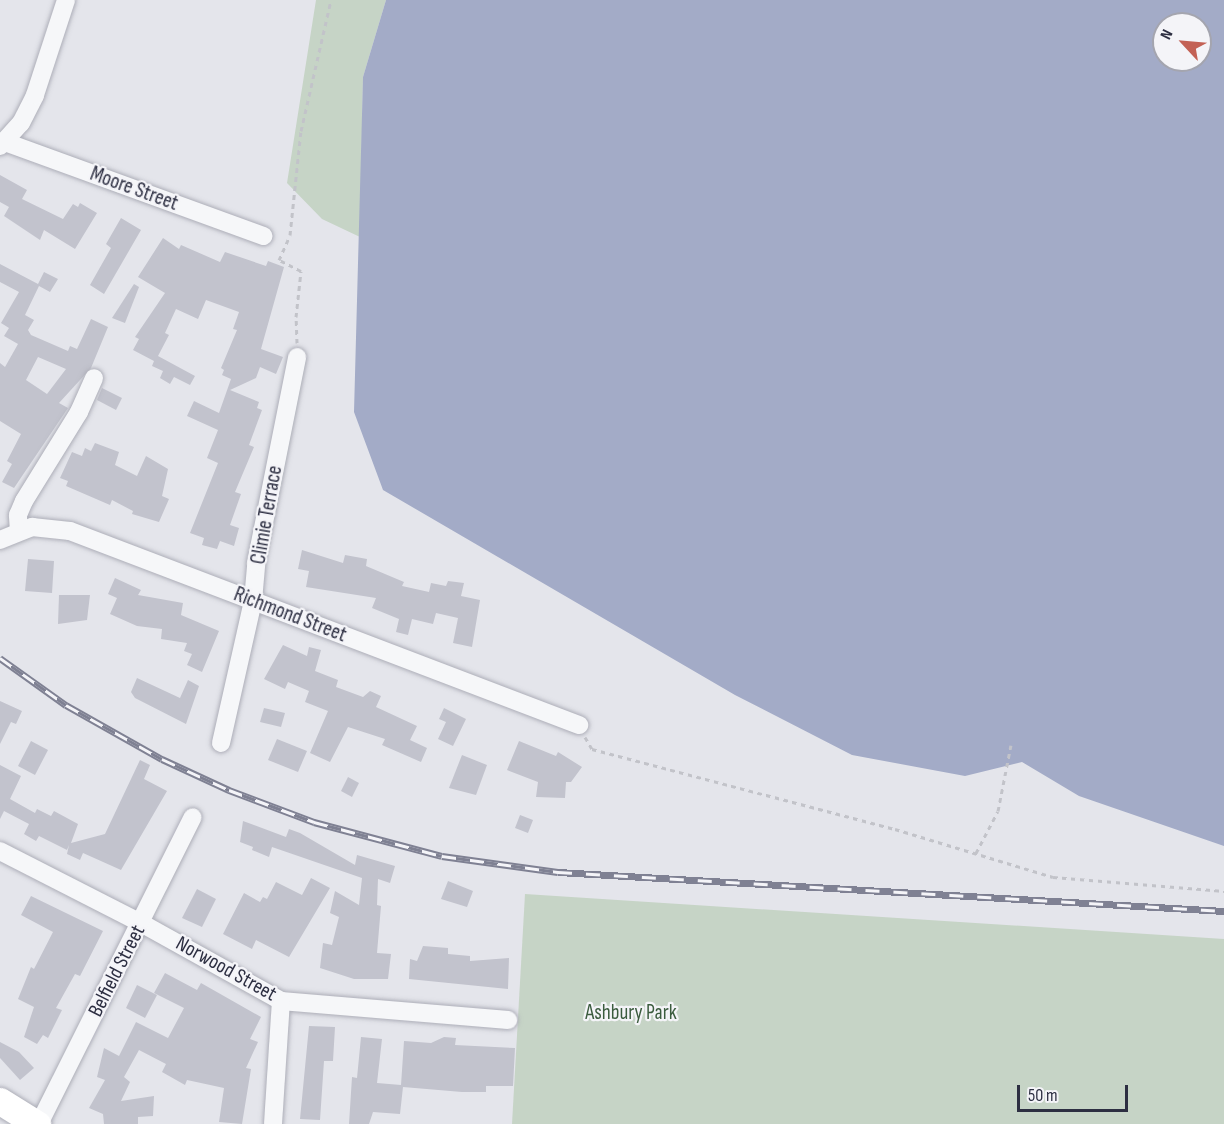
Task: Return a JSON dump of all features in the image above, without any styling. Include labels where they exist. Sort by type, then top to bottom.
[{"type":"highway","points":[[0,1101],[38,1124]]},
{"type":"street","points":[[3,144],[35,95],[66,0]]},
{"type":"street","name":"Moore Street","points":[[3,144],[263,236]]},
{"type":"street","name":"Climie Terrace","points":[[221,743],[253,601],[256,563],[297,357]]},
{"type":"street","points":[[19,531],[17,520],[24,501],[79,412],[94,378]]},
{"type":"street","name":"Richmond Street","points":[[0,540],[19,531],[46,526],[70,531],[579,724]]},
{"type":"street","name":"Belfield Street","points":[[38,1124],[193,817]]},
{"type":"street","name":"Norwood Street","points":[[0,851],[141,923],[281,1001],[508,1020]]},
{"type":"street","points":[[273,1124],[281,1001]]},
{"type":"path","points":[[297,357],[296,317],[301,271],[279,260],[290,235],[301,131],[331,0]]},
{"type":"path","points":[[579,724],[592,749],[1053,877],[1224,891]]},
{"type":"path","points":[[976,854],[998,811],[1011,745]]},
{"type":"green space","points":[[316,0],[386,0],[363,77],[360,237],[322,219],[287,183]]},
{"type":"green space","name":"Ashbury Park","points":[[525,894],[1224,939],[1224,1124],[512,1124]]},
{"type":"water","points":[[386,0],[1224,0],[1224,846],[1079,796],[1022,762],[965,776],[852,755],[735,695],[383,490],[354,412],[363,77]]},
{"type":"building","points":[[0,175],[27,190],[22,199],[63,219],[73,204],[78,207],[80,203],[97,213],[75,249],[44,230],[40,240],[4,216],[9,207],[0,202]]},
{"type":"building","points":[[121,218],[141,230],[104,294],[90,285],[111,248],[106,244]]},
{"type":"building","points":[[163,238],[179,249],[181,245],[220,262],[225,252],[266,266],[268,261],[284,267],[261,349],[283,357],[276,374],[260,367],[256,378],[230,390],[259,402],[257,408],[262,410],[249,445],[254,447],[235,492],[241,494],[230,525],[239,528],[234,546],[220,541],[217,549],[202,545],[204,538],[190,533],[218,463],[207,458],[218,430],[187,416],[194,401],[219,413],[231,379],[222,375],[224,370],[221,368],[237,330],[233,329],[239,312],[206,300],[198,319],[176,309],[165,333],[169,335],[158,356],[195,376],[190,385],[174,377],[170,384],[160,378],[163,371],[152,366],[154,361],[133,350],[139,339],[135,337],[165,293],[138,277]]},
{"type":"building","points":[[0,264],[38,284],[44,272],[58,279],[50,292],[39,286],[25,315],[34,320],[28,330],[31,335],[68,351],[70,346],[77,349],[91,319],[108,327],[91,368],[59,403],[68,408],[14,488],[2,482],[12,464],[7,461],[21,434],[0,421],[0,363],[5,367],[18,344],[4,336],[9,328],[1,323],[19,292],[0,282]],"holes":[[[38,357],[66,369],[47,394],[26,380]]]},
{"type":"building","points":[[134,284],[139,287],[125,323],[112,318]]},
{"type":"building","points":[[102,388],[122,398],[116,410],[97,400]]},
{"type":"building","points":[[95,443],[119,452],[115,465],[137,476],[146,456],[168,469],[162,496],[169,499],[159,522],[132,514],[133,511],[112,500],[110,505],[66,486],[68,481],[60,478],[72,452],[82,456],[85,448],[91,451]]},
{"type":"building","points":[[302,550],[343,563],[345,555],[367,559],[366,566],[404,582],[402,586],[429,592],[431,583],[446,586],[448,581],[464,583],[461,596],[480,600],[472,647],[453,643],[458,618],[436,613],[433,624],[412,619],[408,635],[396,632],[399,619],[372,608],[376,598],[306,587],[309,571],[298,569]]},
{"type":"building","points":[[28,559],[54,561],[52,593],[25,591]]},
{"type":"building","points":[[115,578],[141,590],[138,595],[183,603],[181,615],[219,631],[202,672],[187,665],[192,654],[184,651],[187,643],[161,639],[162,629],[137,626],[110,614],[117,598],[108,594]]},
{"type":"building","points":[[59,595],[90,595],[87,620],[58,624]]},
{"type":"building","points":[[283,645],[307,656],[309,647],[321,650],[315,671],[338,680],[336,687],[363,697],[370,691],[381,696],[376,707],[417,726],[410,740],[427,748],[421,762],[382,745],[385,739],[348,727],[330,762],[310,753],[328,711],[305,702],[309,691],[288,682],[285,689],[264,679]]},
{"type":"building","points":[[137,678],[180,698],[188,680],[199,686],[186,724],[135,698],[131,692]]},
{"type":"building","points":[[0,701],[22,711],[16,724],[11,722],[0,744]]},
{"type":"building","points":[[264,708],[285,713],[281,727],[260,722]]},
{"type":"building","points":[[444,708],[466,719],[453,746],[438,739],[446,722],[439,719]]},
{"type":"building","points":[[277,739],[307,751],[298,772],[268,760]]},
{"type":"building","points":[[31,741],[48,750],[35,775],[18,766]]},
{"type":"building","points":[[519,741],[556,756],[558,752],[582,767],[571,782],[566,782],[565,798],[536,797],[538,782],[507,770]]},
{"type":"building","points":[[462,755],[487,765],[476,795],[449,788]]},
{"type":"building","points":[[140,760],[150,765],[144,779],[167,791],[121,870],[83,853],[80,860],[67,854],[69,845],[67,850],[39,836],[36,841],[24,834],[29,824],[4,811],[0,819],[0,765],[21,776],[10,799],[35,813],[37,809],[51,816],[54,811],[78,824],[71,843],[105,834]]},
{"type":"building","points":[[348,777],[359,783],[352,797],[341,791]]},
{"type":"building","points":[[520,815],[533,820],[528,833],[515,828]]},
{"type":"building","points":[[243,821],[286,837],[289,829],[300,833],[355,865],[357,855],[395,866],[390,883],[378,879],[377,905],[381,906],[377,953],[391,954],[388,979],[354,979],[320,968],[323,943],[332,945],[339,917],[330,913],[335,891],[359,905],[362,878],[272,847],[269,857],[252,850],[253,847],[240,842]]},
{"type":"building","points":[[311,878],[330,888],[289,957],[256,940],[252,949],[223,934],[244,893],[260,902],[263,897],[267,899],[276,882],[302,895]]},
{"type":"building","points":[[448,881],[473,891],[467,907],[441,899]]},
{"type":"building","points":[[197,889],[216,899],[202,927],[182,918]]},
{"type":"building","points":[[31,896],[103,931],[80,976],[75,974],[56,1008],[62,1010],[48,1038],[43,1035],[37,1044],[24,1037],[34,1007],[18,999],[31,967],[34,969],[53,932],[21,915]]},
{"type":"building","points":[[423,946],[448,948],[448,954],[470,956],[470,961],[509,958],[508,989],[409,979],[410,959],[417,961]]},
{"type":"building","points":[[165,973],[197,990],[201,983],[261,1017],[250,1039],[258,1042],[246,1068],[251,1069],[242,1124],[219,1122],[224,1088],[187,1080],[185,1085],[162,1072],[166,1064],[139,1050],[124,1077],[130,1082],[121,1101],[154,1096],[153,1116],[138,1117],[138,1124],[104,1124],[103,1114],[89,1108],[105,1080],[97,1077],[104,1048],[119,1056],[136,1022],[168,1038],[184,1008],[154,993]]},
{"type":"building","points":[[137,985],[157,995],[145,1018],[126,1008]]},
{"type":"building","points":[[309,1026],[335,1027],[333,1061],[324,1061],[320,1120],[300,1119]]},
{"type":"building","points":[[361,1037],[382,1039],[377,1083],[401,1085],[404,1041],[431,1043],[444,1037],[456,1038],[455,1045],[515,1048],[513,1086],[486,1086],[486,1092],[403,1087],[400,1114],[373,1112],[369,1124],[349,1124],[352,1077],[357,1078]]},
{"type":"building","points":[[0,1042],[19,1052],[34,1068],[20,1080],[0,1058]]},
{"type":"railway","points":[[0,658],[66,705],[162,759],[229,790],[314,822],[442,856],[558,872],[1224,911]]}]
